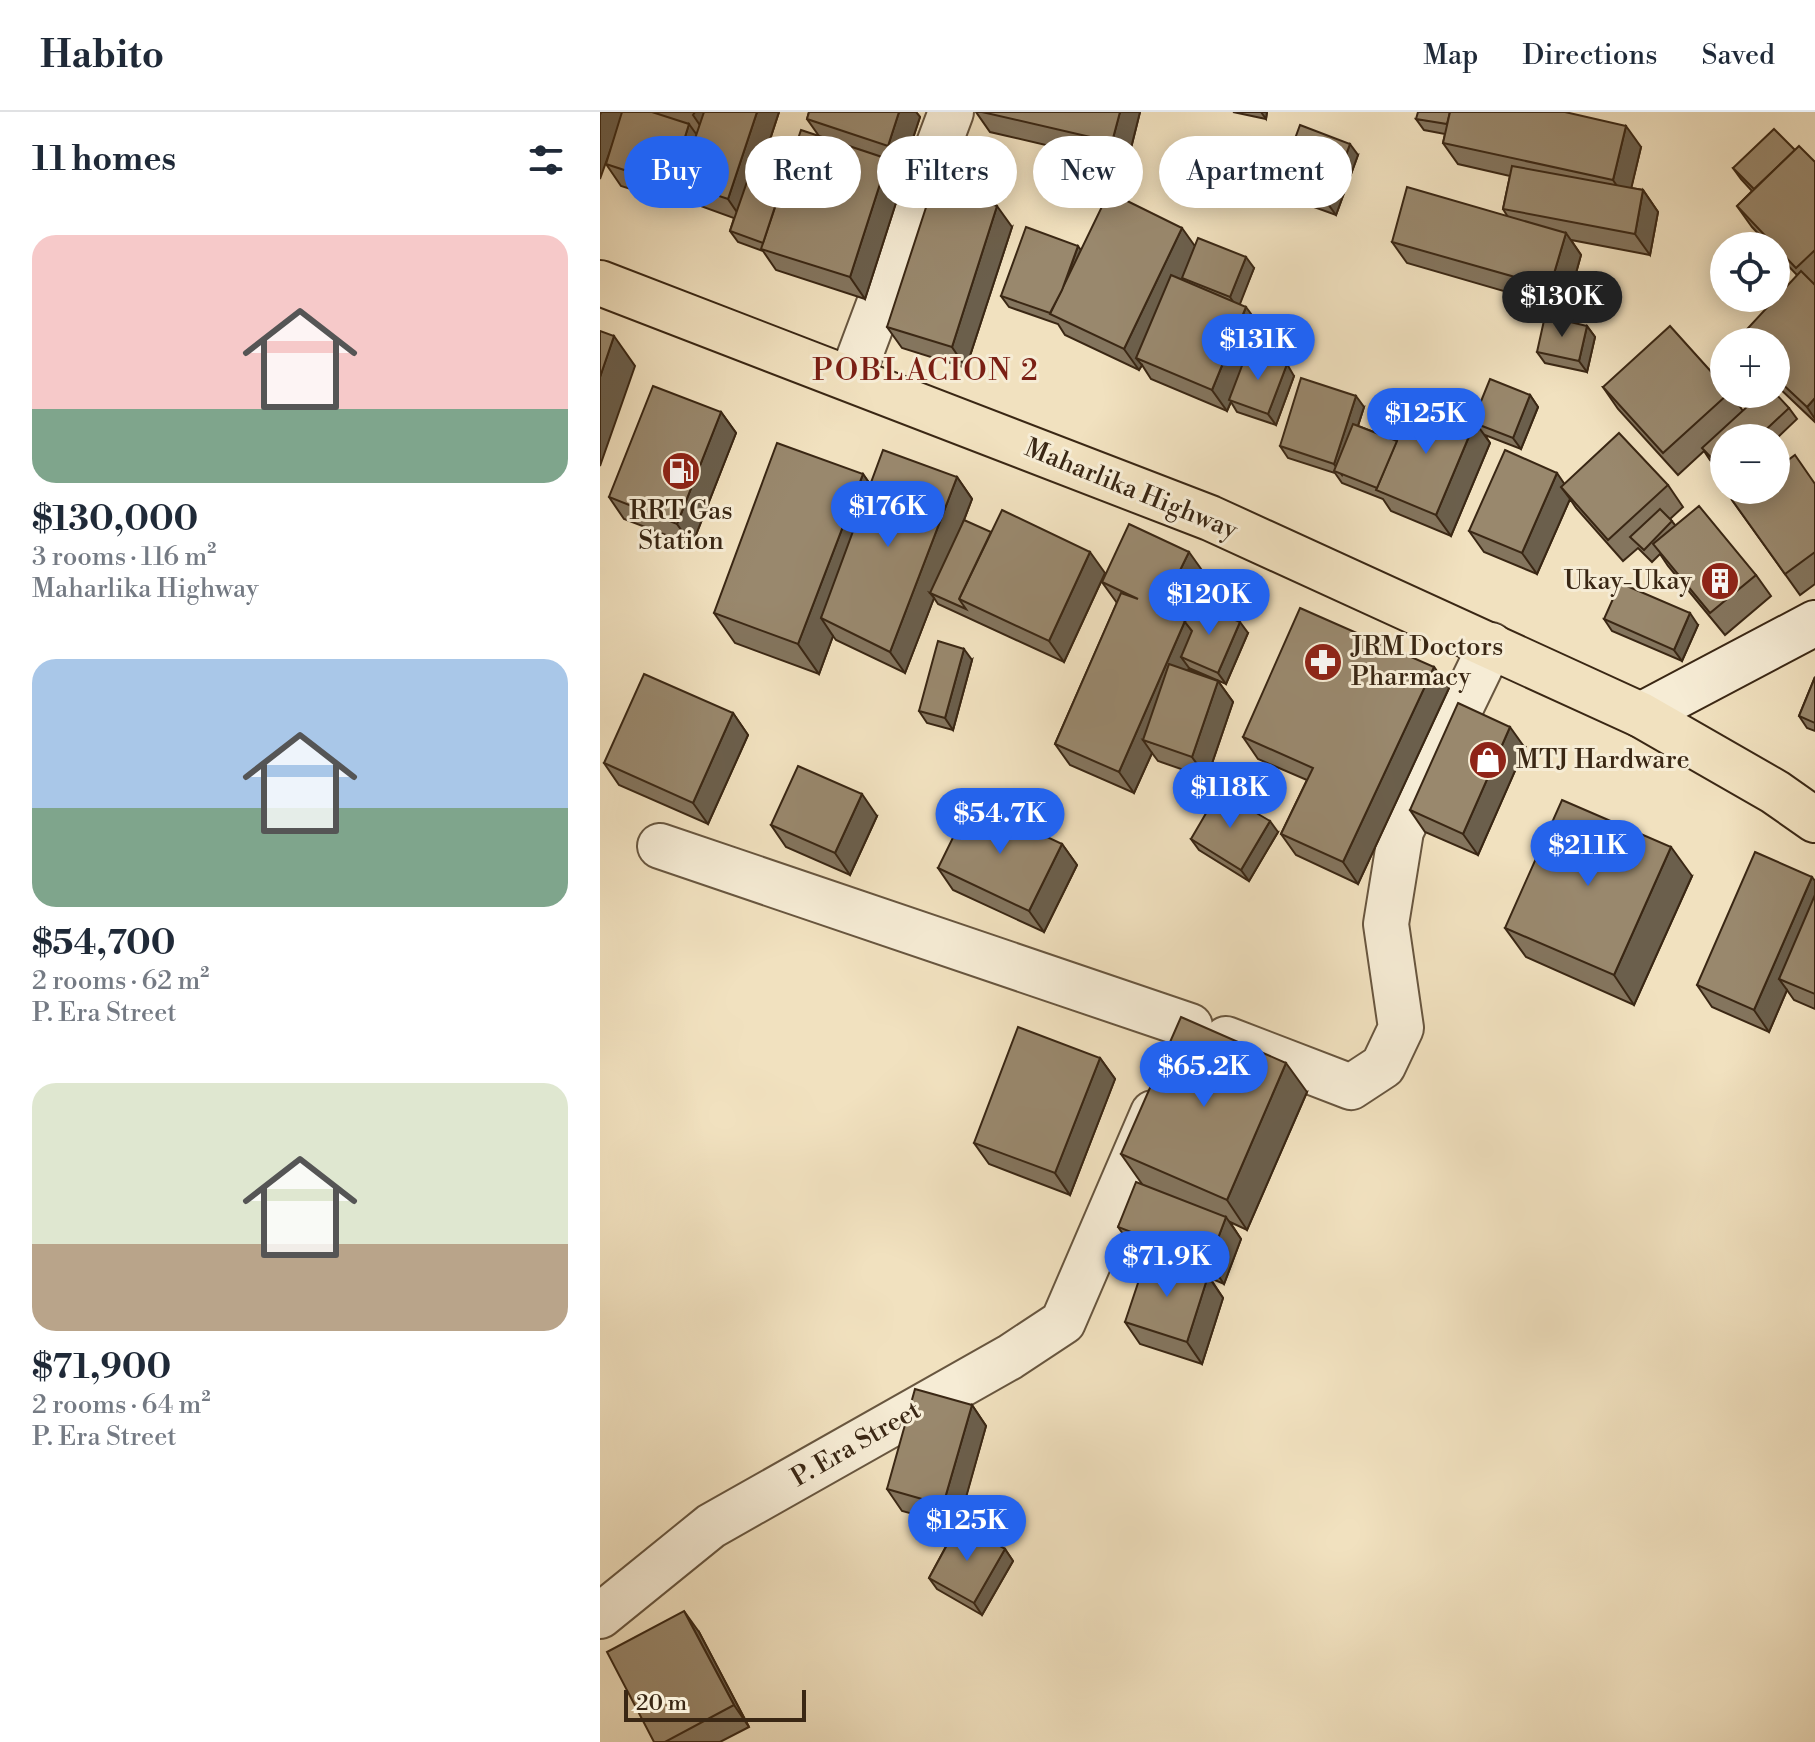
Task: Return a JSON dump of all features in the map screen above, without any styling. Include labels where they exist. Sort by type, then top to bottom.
[{"type":"highway","name":"Maharlika Highway","points":[[600,283],[1210,518],[1641,715],[1775,792],[1815,820]]},
{"type":"street","points":[[851,379],[951,112]]},
{"type":"street","points":[[1641,715],[1815,623]]},
{"type":"street","points":[[660,846],[1190,1026],[1351,1087],[1383,1066],[1401,1028],[1386,924],[1401,831],[1491,645]]},
{"type":"street","name":"P. Era Street","points":[[600,1616],[711,1526],[1010,1357],[1063,1322],[1190,1026]]},
{"type":"building","points":[[622,112],[652,112],[689,124],[685,136],[624,136],[624,170],[606,164]]},
{"type":"building","points":[[704,112],[757,112],[749,136],[745,136],[745,148],[729,196],[729,136],[696,136]]},
{"type":"building","points":[[809,112],[899,112],[891,136],[877,136],[877,142],[807,119]]},
{"type":"building","points":[[982,112],[1120,112],[1114,136],[1086,136]]},
{"type":"building","points":[[1418,112],[1450,112],[1447,124],[1416,119]]},
{"type":"building","points":[[1450,112],[1565,112],[1626,126],[1613,180],[1443,143]]},
{"type":"building","points":[[1300,125],[1329,136],[1296,136]]},
{"type":"building","points":[[1774,129],[1795,150],[1754,189],[1733,168]]},
{"type":"building","points":[[801,130],[819,136],[799,136]]},
{"type":"building","points":[[1799,146],[1815,162],[1815,250],[1796,268],[1790,262],[1790,232],[1762,232],[1737,206]]},
{"type":"building","points":[[861,150],[877,155],[877,193],[850,277],[761,249],[775,208],[861,208]]},
{"type":"building","points":[[1512,166],[1643,190],[1635,234],[1503,209]]},
{"type":"building","points":[[1407,187],[1566,233],[1550,287],[1392,242]]},
{"type":"building","points":[[745,188],[745,208],[775,208],[763,243],[730,231]]},
{"type":"building","points":[[926,208],[996,208],[952,347],[887,327]]},
{"type":"building","points":[[1101,208],[1141,208],[1182,228],[1124,349],[1050,314]]},
{"type":"building","points":[[1026,227],[1078,246],[1050,313],[1001,296]]},
{"type":"building","points":[[1198,238],[1246,257],[1230,297],[1182,278]]},
{"type":"building","points":[[1801,271],[1815,285],[1815,398],[1807,407],[1790,391],[1790,328],[1748,328],[1763,312],[1790,312],[1790,283]]},
{"type":"building","points":[[1171,275],[1246,307],[1212,390],[1136,358]]},
{"type":"building","points":[[1545,316],[1587,326],[1579,361],[1537,352]]},
{"type":"building","points":[[1670,326],[1710,370],[1710,408],[1713,408],[1663,453],[1603,387]]},
{"type":"building","points":[[600,331],[614,336],[600,377]]},
{"type":"building","points":[[1248,350],[1287,364],[1268,414],[1229,400]]},
{"type":"building","points":[[1301,378],[1356,396],[1334,464],[1280,446]]},
{"type":"building","points":[[1490,379],[1530,395],[1513,438],[1473,421]]},
{"type":"building","points":[[653,386],[721,412],[677,524],[609,497]]},
{"type":"building","points":[[1415,397],[1475,422],[1436,515],[1376,490]]},
{"type":"building","points":[[1746,408],[1789,408],[1772,424],[1728,424]]},
{"type":"building","points":[[1353,424],[1397,441],[1377,488],[1334,471]]},
{"type":"building","points":[[1619,433],[1668,485],[1608,540],[1561,487]]},
{"type":"building","points":[[1710,441],[1710,456],[1702,448]]},
{"type":"building","points":[[777,443],[863,474],[798,644],[714,613]]},
{"type":"building","points":[[883,450],[957,477],[890,652],[821,618]]},
{"type":"building","points":[[1505,450],[1557,473],[1522,553],[1469,531]]},
{"type":"building","points":[[1795,455],[1815,484],[1815,552],[1785,574],[1735,504],[1790,504],[1790,459]]},
{"type":"building","name":"Ukay-Ukay","points":[[1699,506],[1756,575],[1710,613],[1653,544]]},
{"type":"building","points":[[1660,509],[1672,521],[1644,550],[1630,537]]},
{"type":"building","points":[[1002,510],[1090,552],[1049,641],[959,599]]},
{"type":"building","points":[[964,520],[991,532],[959,599],[966,609],[930,593]]},
{"type":"building","points":[[1129,524],[1189,552],[1161,609],[1185,621],[1119,772],[1055,744],[1121,593],[1138,599],[1102,582]]},
{"type":"building","points":[[1620,583],[1690,613],[1674,650],[1604,619]]},
{"type":"building","points":[[1194,602],[1240,622],[1218,673],[1181,657],[1192,631],[1185,622]]},
{"type":"building","points":[[1300,608],[1434,667],[1343,862],[1281,834],[1313,768],[1243,737]]},
{"type":"building","points":[[938,641],[964,649],[945,718],[919,711]]},
{"type":"building","points":[[1169,664],[1218,681],[1192,757],[1143,740]]},
{"type":"building","points":[[644,674],[733,713],[693,803],[604,763]]},
{"type":"building","points":[[1815,677],[1815,723],[1799,716]]},
{"type":"building","points":[[1458,703],[1510,727],[1463,834],[1410,810]]},
{"type":"building","points":[[798,766],[862,794],[835,853],[771,825]]},
{"type":"building","points":[[1219,791],[1270,821],[1241,870],[1191,839]]},
{"type":"building","points":[[1562,800],[1671,847],[1614,975],[1505,928]]},
{"type":"building","points":[[971,801],[1062,844],[1029,911],[938,868]]},
{"type":"building","points":[[1755,852],[1812,877],[1754,1010],[1697,985]]},
{"type":"building","points":[[1815,895],[1815,994],[1779,979]]},
{"type":"building","points":[[1181,1017],[1286,1063],[1227,1200],[1121,1154]]},
{"type":"building","points":[[1018,1027],[1100,1058],[1055,1173],[974,1143]]},
{"type":"building","points":[[1136,1182],[1226,1217],[1209,1262],[1118,1227]]},
{"type":"building","points":[[1147,1256],[1208,1276],[1187,1342],[1125,1322]]},
{"type":"building","points":[[915,1389],[972,1405],[943,1505],[887,1489]]},
{"type":"building","points":[[959,1523],[1005,1549],[974,1603],[929,1578]]},
{"type":"building","points":[[684,1611],[734,1705],[665,1742],[654,1742],[607,1652]]},
{"type":"place","name":"RRT Gas Station","points":[[681,471]]},
{"type":"place","name":"Ukay-Ukay","points":[[1720,581]]},
{"type":"place","name":"JRM Doctors Pharmacy","points":[[1323,662]]},
{"type":"place","name":"MTJ Hardware","points":[[1488,760]]},
{"type":"district","name":"POBLACION 2","points":[[926,371]]}]
